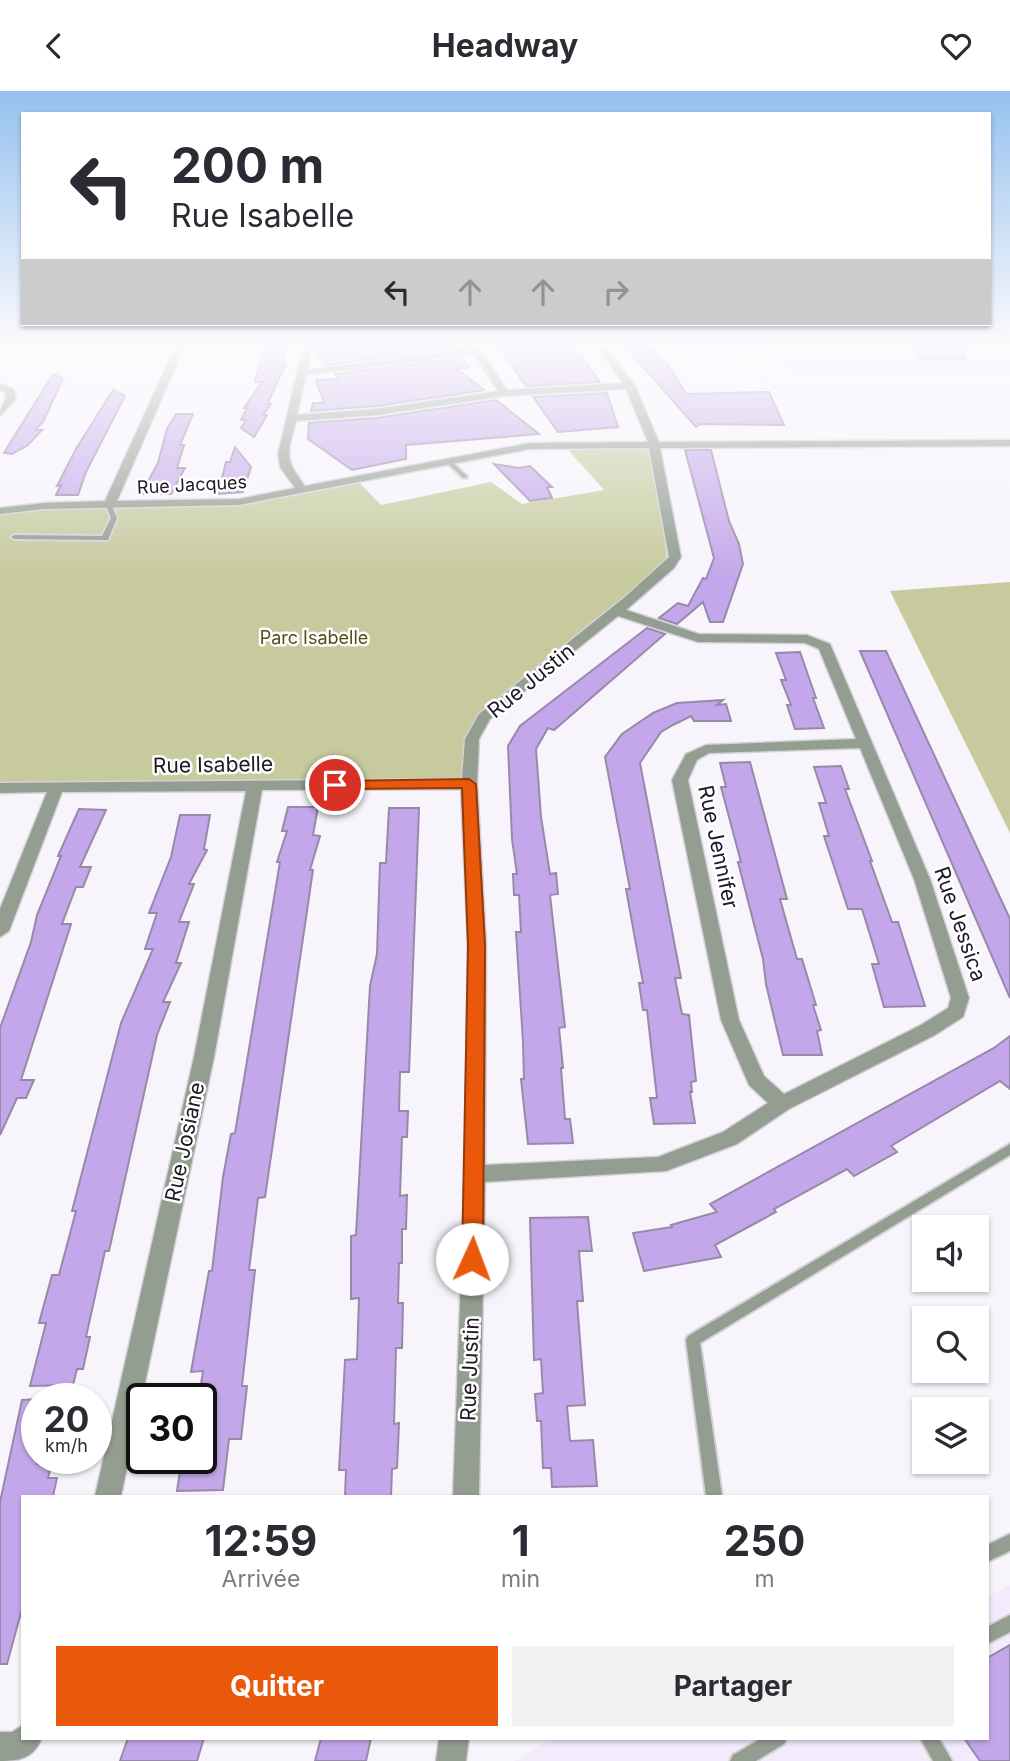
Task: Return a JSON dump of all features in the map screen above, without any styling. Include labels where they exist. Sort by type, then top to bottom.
[{"type":"street","points":[[109,506],[147,421]]},
{"type":"street","points":[[290,421],[283,454],[285,467],[302,490]]},
{"type":"street","name":"Rue Justin","points":[[466,1495],[475,1174],[477,946],[469,784],[472,739],[484,717],[617,611],[670,565],[675,557],[655,444],[645,421]]},
{"type":"street","name":"Rue Jacques","points":[[0,512],[44,506],[239,502],[530,446],[1010,443]]},
{"type":"street","name":"Rue Jessica","points":[[475,1174],[659,1165],[730,1138],[782,1104],[928,1030],[956,1012],[960,999],[922,879],[825,647],[807,639],[698,638],[617,611]]},
{"type":"street","name":"Rue Jennifer","points":[[782,1104],[756,1080],[730,1020],[680,780],[691,757],[706,749],[863,743]]},
{"type":"street","name":"Rue Isabelle","points":[[0,788],[469,784]]},
{"type":"street","name":"Rue Josiane","points":[[108,1495],[204,1057],[255,786]]},
{"type":"street","points":[[0,931],[56,788]]},
{"type":"street","points":[[0,1747],[18,1746],[25,1740]]},
{"type":"street","points":[[451,1761],[454,1740]]},
{"type":"lane","points":[[448,460],[466,477]]},
{"type":"lane","points":[[15,537],[104,538],[114,518],[109,506]]},
{"type":"lane","points":[[714,1495],[692,1340],[1010,1149]]},
{"type":"lane","points":[[989,1553],[1010,1542]]},
{"type":"lane","points":[[989,1635],[1010,1623]]},
{"type":"lane","points":[[739,1761],[775,1740]]},
{"type":"lane","points":[[930,1740],[943,1761]]},
{"type":"shaded area","points":[[1010,1585],[1010,1761],[514,1761],[548,1740],[989,1740],[989,1596]]},
{"type":"green space","name":"Parc Isabelle","points":[[654,443],[667,560],[630,600],[484,717],[472,739],[469,784],[0,788],[0,514],[19,508],[239,502],[356,479],[381,505],[491,482],[522,504],[604,490],[563,444]]},
{"type":"green space","points":[[1010,582],[1010,833],[890,591]]},
{"type":"building","points":[[24,421],[43,421],[35,430],[42,430],[28,445],[12,454],[4,453]]},
{"type":"building","points":[[94,421],[112,421],[86,472],[78,495],[56,495],[61,485],[57,486]]},
{"type":"building","points":[[172,421],[190,421],[180,445],[184,445],[177,468],[185,468],[171,494],[141,494],[158,463]]},
{"type":"building","points":[[245,421],[263,421],[254,437],[241,428]]},
{"type":"building","points":[[522,421],[539,434],[406,445],[406,459],[352,470],[308,439],[309,423]]},
{"type":"building","points":[[550,421],[616,421],[618,427],[558,432]]},
{"type":"building","points":[[691,421],[782,421],[784,425],[700,424],[696,427]]},
{"type":"building","points":[[235,447],[251,467],[243,492],[218,494],[226,462],[230,462]]},
{"type":"building","points":[[685,450],[711,450],[729,521],[739,544],[743,564],[723,622],[710,622],[703,602],[677,624],[659,618],[678,603],[688,606],[703,578],[706,579],[714,558]]},
{"type":"building","points":[[494,464],[519,468],[530,466],[552,487],[547,487],[552,498],[530,501]]},
{"type":"building","points":[[647,628],[665,634],[554,730],[548,728],[536,749],[541,817],[550,874],[556,873],[558,894],[550,895],[565,1027],[559,1028],[565,1119],[570,1119],[573,1143],[528,1144],[521,1079],[524,1079],[523,1042],[516,932],[521,932],[519,895],[514,895],[513,874],[517,874],[512,839],[508,746],[520,726]]},
{"type":"building","points":[[860,651],[886,651],[1010,919],[1010,998]]},
{"type":"building","points":[[800,652],[824,728],[795,729],[787,705],[791,705],[781,680],[786,680],[776,653]]},
{"type":"building","points":[[723,700],[717,705],[726,704],[731,721],[694,721],[691,716],[661,732],[640,763],[681,978],[675,978],[682,1014],[689,1015],[696,1081],[691,1082],[690,1092],[695,1123],[654,1124],[650,1098],[657,1098],[647,1010],[643,1010],[639,983],[643,983],[626,889],[630,889],[605,757],[622,734],[653,713],[677,703]]},
{"type":"building","points":[[750,762],[787,899],[780,899],[797,959],[802,959],[816,1005],[813,1005],[821,1030],[817,1031],[822,1055],[783,1055],[766,984],[763,959],[738,862],[741,862],[721,787],[726,787],[720,763]]},
{"type":"building","points":[[841,766],[849,789],[845,789],[870,861],[892,922],[898,922],[925,1006],[884,1007],[872,964],[879,964],[862,909],[848,909],[824,836],[829,836],[819,803],[826,803],[814,767]]},
{"type":"building","points":[[288,807],[318,807],[313,835],[320,836],[310,870],[313,870],[265,1197],[258,1198],[249,1270],[255,1270],[242,1386],[247,1386],[241,1439],[229,1439],[223,1490],[177,1491],[180,1474],[217,1474],[217,1383],[201,1383],[203,1371],[191,1372],[209,1271],[212,1271],[223,1177],[231,1134],[235,1133],[280,862],[277,862],[287,831],[282,831]]},
{"type":"building","points":[[389,808],[419,808],[409,1072],[400,1072],[399,1111],[408,1111],[407,1137],[402,1137],[400,1196],[407,1195],[406,1229],[402,1229],[402,1263],[399,1263],[398,1303],[403,1303],[402,1348],[396,1348],[394,1424],[399,1423],[397,1468],[392,1469],[391,1495],[345,1495],[346,1470],[339,1470],[345,1360],[357,1359],[359,1298],[351,1299],[351,1236],[356,1235],[370,986],[377,954],[380,863],[386,863]]},
{"type":"building","points":[[79,809],[106,810],[80,867],[91,867],[83,887],[76,887],[62,924],[71,924],[21,1080],[34,1080],[26,1098],[17,1098],[0,1135],[0,1028],[31,942],[37,915],[61,856],[58,856]]},
{"type":"building","points":[[180,815],[210,815],[204,849],[207,850],[189,884],[194,884],[179,922],[189,922],[176,963],[181,963],[163,1002],[170,1002],[157,1035],[109,1251],[105,1251],[86,1337],[90,1337],[83,1369],[77,1369],[74,1383],[31,1383],[46,1323],[39,1323],[52,1275],[59,1275],[76,1211],[72,1211],[121,1023],[153,949],[145,949],[157,913],[149,913],[171,857]]},
{"type":"building","points":[[1010,1036],[1010,1089],[1000,1081],[891,1146],[897,1152],[854,1176],[847,1169],[774,1209],[776,1212],[715,1245],[721,1257],[644,1271],[633,1233],[672,1227],[671,1225],[717,1212],[710,1204],[994,1048]]},
{"type":"building","points":[[588,1217],[592,1251],[579,1251],[583,1301],[577,1301],[585,1405],[567,1406],[570,1441],[593,1440],[597,1486],[552,1487],[551,1468],[543,1468],[541,1421],[537,1421],[535,1394],[543,1393],[541,1359],[534,1360],[530,1218]]},
{"type":"building","points":[[21,1405],[21,1474],[49,1474],[48,1478],[57,1478],[53,1495],[21,1495],[21,1612],[7,1664],[0,1664],[0,1502]]},
{"type":"building","points":[[1010,1645],[1010,1761],[980,1761],[965,1740],[989,1740],[989,1657]]},
{"type":"building","points":[[127,1740],[203,1740],[197,1761],[120,1761]]},
{"type":"building","points":[[320,1740],[371,1740],[366,1761],[315,1761]]},
{"type":"route","points":[[335,785],[469,784],[477,946],[472,1259]]}]
